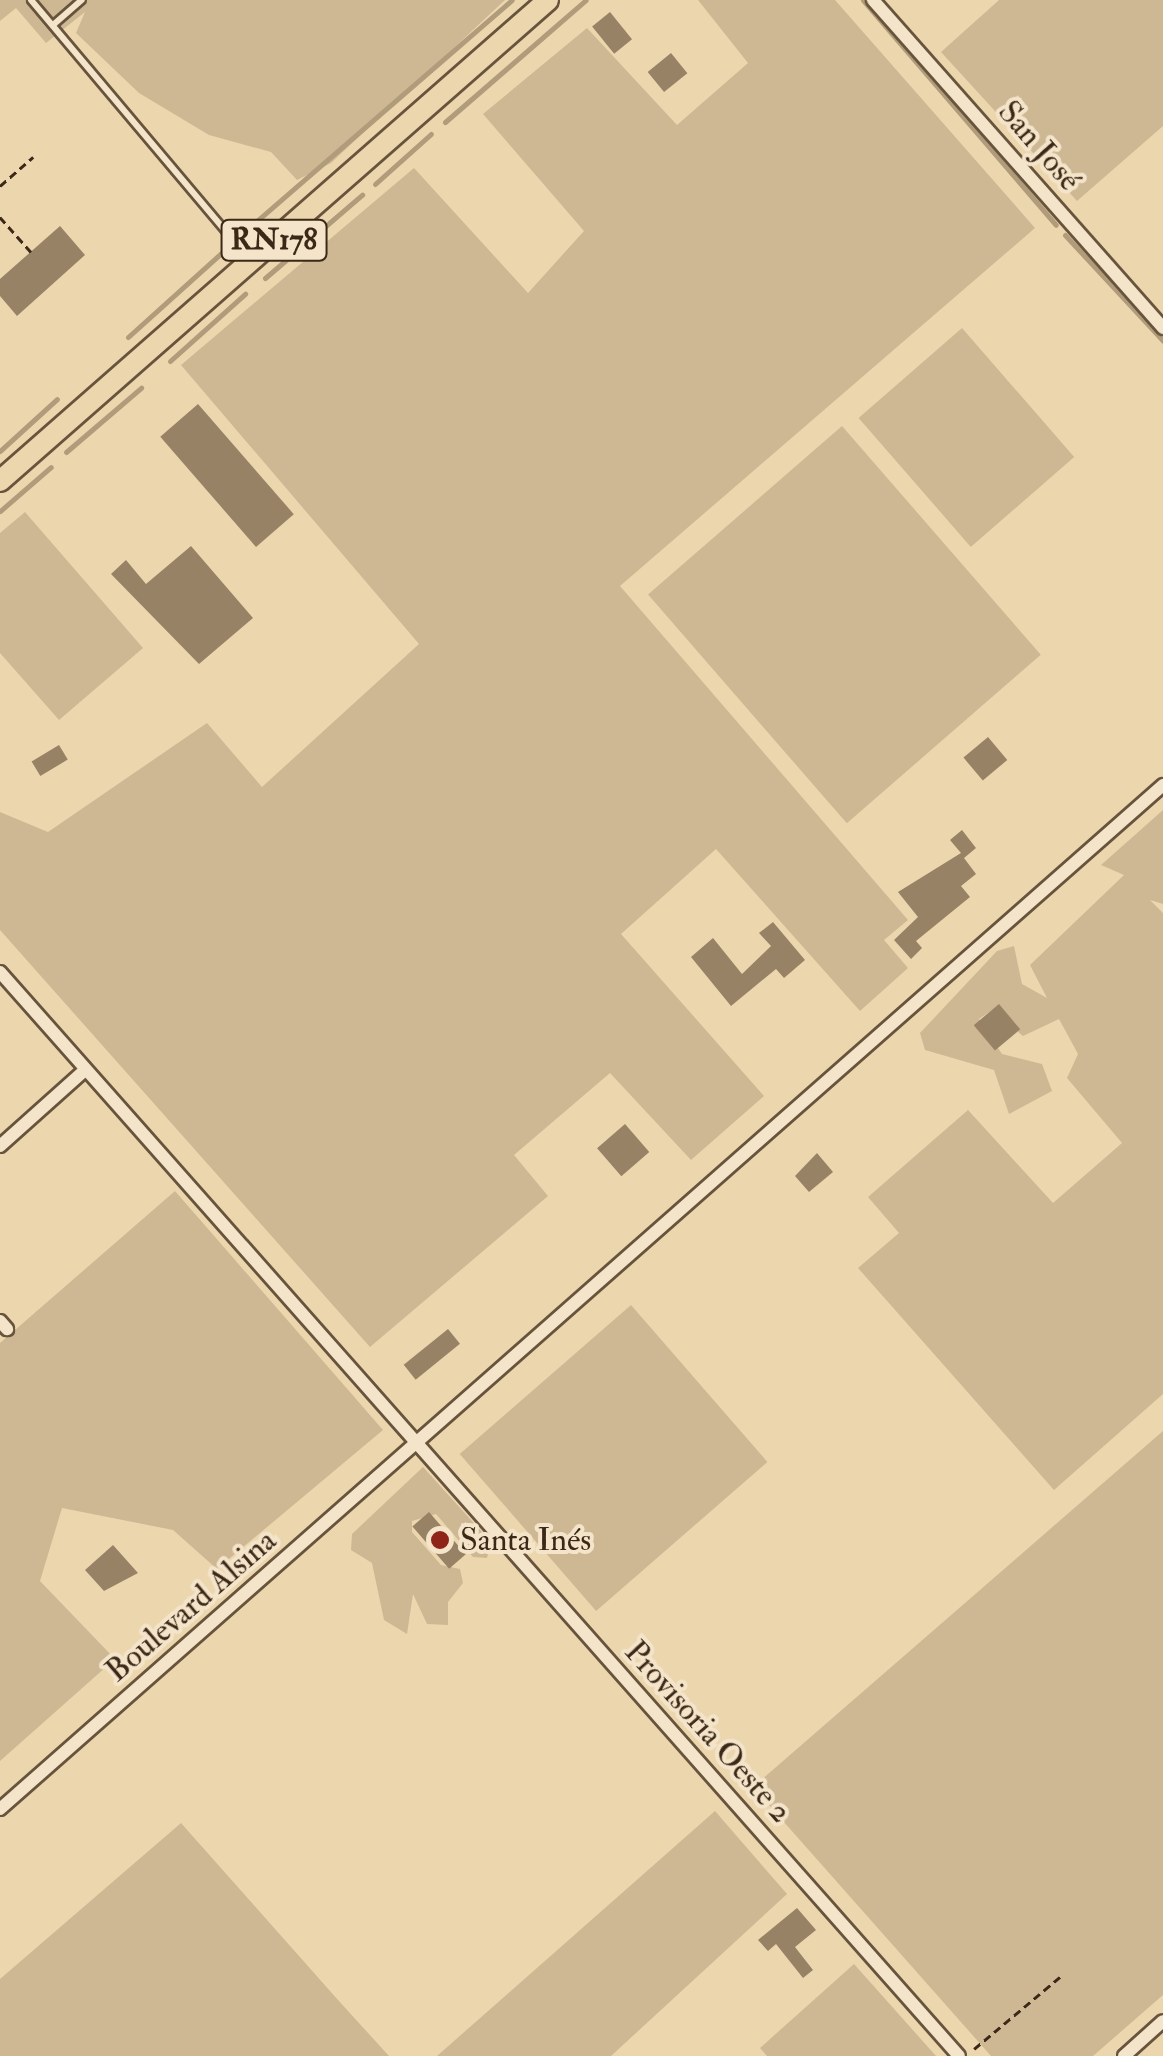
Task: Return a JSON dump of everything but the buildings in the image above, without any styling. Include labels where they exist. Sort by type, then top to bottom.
[{"type":"main road","name":"RN178","points":[[0,481],[548,0]]},
{"type":"street","name":"San José","points":[[873,0],[1163,328]]},
{"type":"street","name":"Boulevard Alsina","points":[[0,1808],[1163,785]]},
{"type":"street","points":[[0,972],[416,1444]]},
{"type":"street","points":[[0,1146],[86,1070]]},
{"type":"street","name":"Provisoria Oeste 2","points":[[416,1444],[962,2056]]},
{"type":"street","points":[[1124,2056],[1163,2021]]},
{"type":"lane","points":[[32,0],[250,261]]},
{"type":"lane","points":[[53,25],[82,0]]},
{"type":"path","points":[[0,186],[33,157]]},
{"type":"path","points":[[0,217],[31,252]]},
{"type":"path","points":[[962,2056],[1061,1976]]},
{"type":"shaded area","points":[[0,0],[505,0],[331,163],[297,180],[271,152],[209,135],[139,93],[76,33],[85,12],[46,43],[16,8],[0,21]]},
{"type":"shaded area","points":[[698,0],[835,0],[1035,228],[620,586],[908,920],[884,940],[908,968],[860,1011],[716,849],[621,934],[764,1096],[691,1160],[610,1073],[514,1155],[548,1196],[370,1347],[0,930],[0,812],[48,832],[207,723],[262,787],[419,644],[181,365],[414,168],[528,293],[584,231],[483,114],[587,28],[677,125],[748,63]]},
{"type":"shaded area","points":[[999,0],[1163,0],[1163,126],[1077,201],[941,52]]},
{"type":"shaded area","points":[[962,328],[1074,457],[971,547],[859,418]]},
{"type":"shaded area","points":[[842,426],[1041,655],[847,823],[648,595]]},
{"type":"shaded area","points":[[25,512],[143,648],[59,720],[0,653],[0,533]]},
{"type":"shaded area","points":[[1163,810],[1163,904],[1150,900],[1163,913],[1163,1394],[1054,1490],[858,1268],[899,1233],[868,1197],[968,1110],[1053,1203],[1122,1143],[1067,1078],[1078,1054],[1059,1019],[1023,1036],[992,1010],[979,1019],[1002,1054],[1042,1064],[1052,1091],[1009,1114],[994,1070],[925,1050],[920,1033],[997,951],[1014,946],[1022,984],[1047,998],[1030,965],[1124,875],[1101,865]]},
{"type":"shaded area","points":[[175,1191],[383,1430],[217,1569],[173,1530],[62,1508],[40,1581],[115,1659],[0,1761],[0,1343]]},
{"type":"shaded area","points":[[631,1305],[767,1462],[596,1611],[460,1454]]},
{"type":"shaded area","points":[[1163,1431],[1163,1995],[1093,2056],[991,2056],[753,1787]]},
{"type":"shaded area","points":[[423,1467],[491,1542],[487,1558],[473,1557],[436,1514],[412,1521],[412,1532],[441,1565],[460,1569],[463,1583],[448,1602],[448,1625],[427,1624],[413,1594],[407,1634],[384,1620],[372,1563],[351,1550],[352,1534]]},
{"type":"shaded area","points":[[715,1811],[787,1894],[611,2056],[437,2056]]},
{"type":"shaded area","points":[[181,1823],[389,2056],[0,2056],[0,1979]]},
{"type":"shaded area","points":[[854,1964],[936,2056],[767,2056],[760,2048]]},
{"type":"waterway","points":[[244,232],[512,0]]},
{"type":"waterway","points":[[445,122],[586,0]]},
{"type":"waterway","points":[[863,0],[1056,225]]},
{"type":"waterway","points":[[375,184],[431,134]]},
{"type":"waterway","points":[[265,278],[362,195]]},
{"type":"waterway","points":[[1065,235],[1163,341]]},
{"type":"waterway","points":[[128,337],[229,246]]},
{"type":"waterway","points":[[170,361],[245,294]]},
{"type":"waterway","points":[[66,452],[141,388]]},
{"type":"waterway","points":[[0,451],[57,399]]},
{"type":"waterway","points":[[0,511],[51,467]]},
{"type":"place","name":"Santa Inés","points":[[440,1540]]}]
